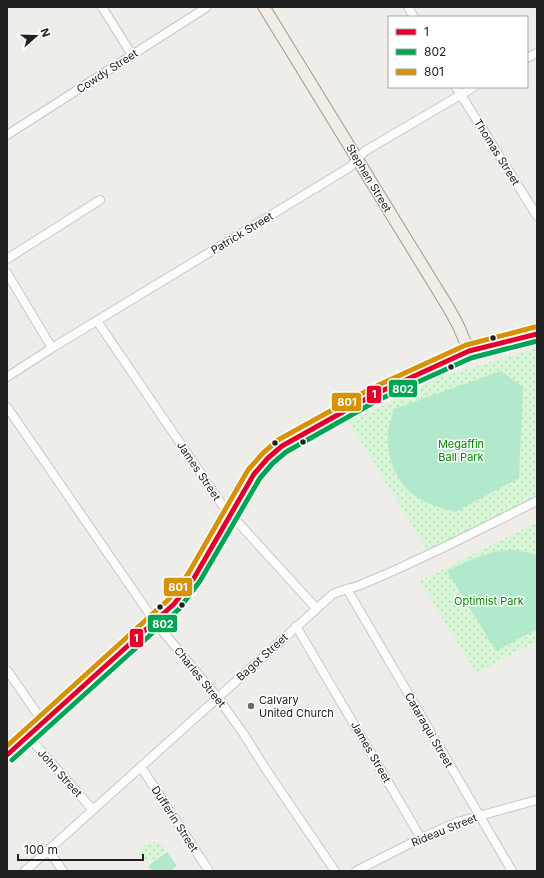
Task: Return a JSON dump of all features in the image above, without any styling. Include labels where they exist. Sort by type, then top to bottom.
[{"type":"main road","name":"Stephen Street","points":[[264,7],[448,307],[458,325],[469,351]]},
{"type":"main road","points":[[7,755],[174,604],[194,578],[254,474],[268,458],[282,446],[375,394],[469,351],[537,334]]},
{"type":"street","points":[[102,7],[132,55]]},
{"type":"street","name":"Cowdy Street","points":[[7,135],[207,7]]},
{"type":"street","points":[[408,7],[413,16]]},
{"type":"street","points":[[528,58],[537,53]]},
{"type":"street","name":"Patrick Street","points":[[7,377],[52,348],[350,167],[365,151],[458,91],[470,88]]},
{"type":"street","name":"Thomas Street","points":[[458,91],[537,216]]},
{"type":"street","points":[[7,259],[100,200]]},
{"type":"street","points":[[7,274],[52,348]]},
{"type":"street","name":"James Street","points":[[97,321],[223,506],[316,608]]},
{"type":"street","name":"Charles Street","points":[[7,407],[155,622],[218,698],[244,733],[266,771],[335,871]]},
{"type":"street","name":"Bagot Street","points":[[25,871],[333,594],[370,581],[478,531],[537,501]]},
{"type":"street","name":"Cataraqui Street","points":[[347,589],[512,871]]},
{"type":"street","name":"James Street","points":[[296,626],[421,838]]},
{"type":"street","points":[[7,670],[43,722]]},
{"type":"street","name":"John Street","points":[[28,736],[93,810]]},
{"type":"street","name":"Dufferin Street","points":[[141,767],[209,871]]},
{"type":"street","name":"Rideau Street","points":[[356,871],[421,838],[457,822],[537,800]]},
{"type":"street","points":[[48,850],[63,871]]},
{"type":"green space","name":"Megaffin Ball Park","points":[[537,348],[537,496],[428,551],[349,422],[441,377]]},
{"type":"green space","points":[[501,371],[523,387],[519,478],[455,512],[427,503],[412,494],[396,474],[390,458],[388,430],[394,409]]},
{"type":"green space","name":"Optimist Park","points":[[537,522],[537,641],[476,673],[420,581]]},
{"type":"green space","points":[[513,550],[532,553],[537,556],[537,629],[496,651],[447,571],[492,552]]},
{"type":"green space","points":[[150,842],[161,843],[165,848],[165,851],[154,861],[142,859],[138,853],[143,846]]},
{"type":"green space","points":[[167,852],[177,866],[170,871],[152,871],[148,866]]},
{"type":"transit line","name":"801","points":[[7,746],[169,599],[188,574],[248,470],[263,453],[278,440],[372,388],[466,345],[535,327]]},
{"type":"transit line","name":"1","points":[[7,755],[174,604],[194,578],[254,474],[268,458],[282,446],[375,394],[469,351],[537,334]]},
{"type":"transit line","name":"802","points":[[12,760],[179,609],[200,581],[260,478],[273,463],[286,452],[378,400],[471,358],[537,341]]},
{"type":"place","name":"Calvary United Church","points":[[251,706]]}]
